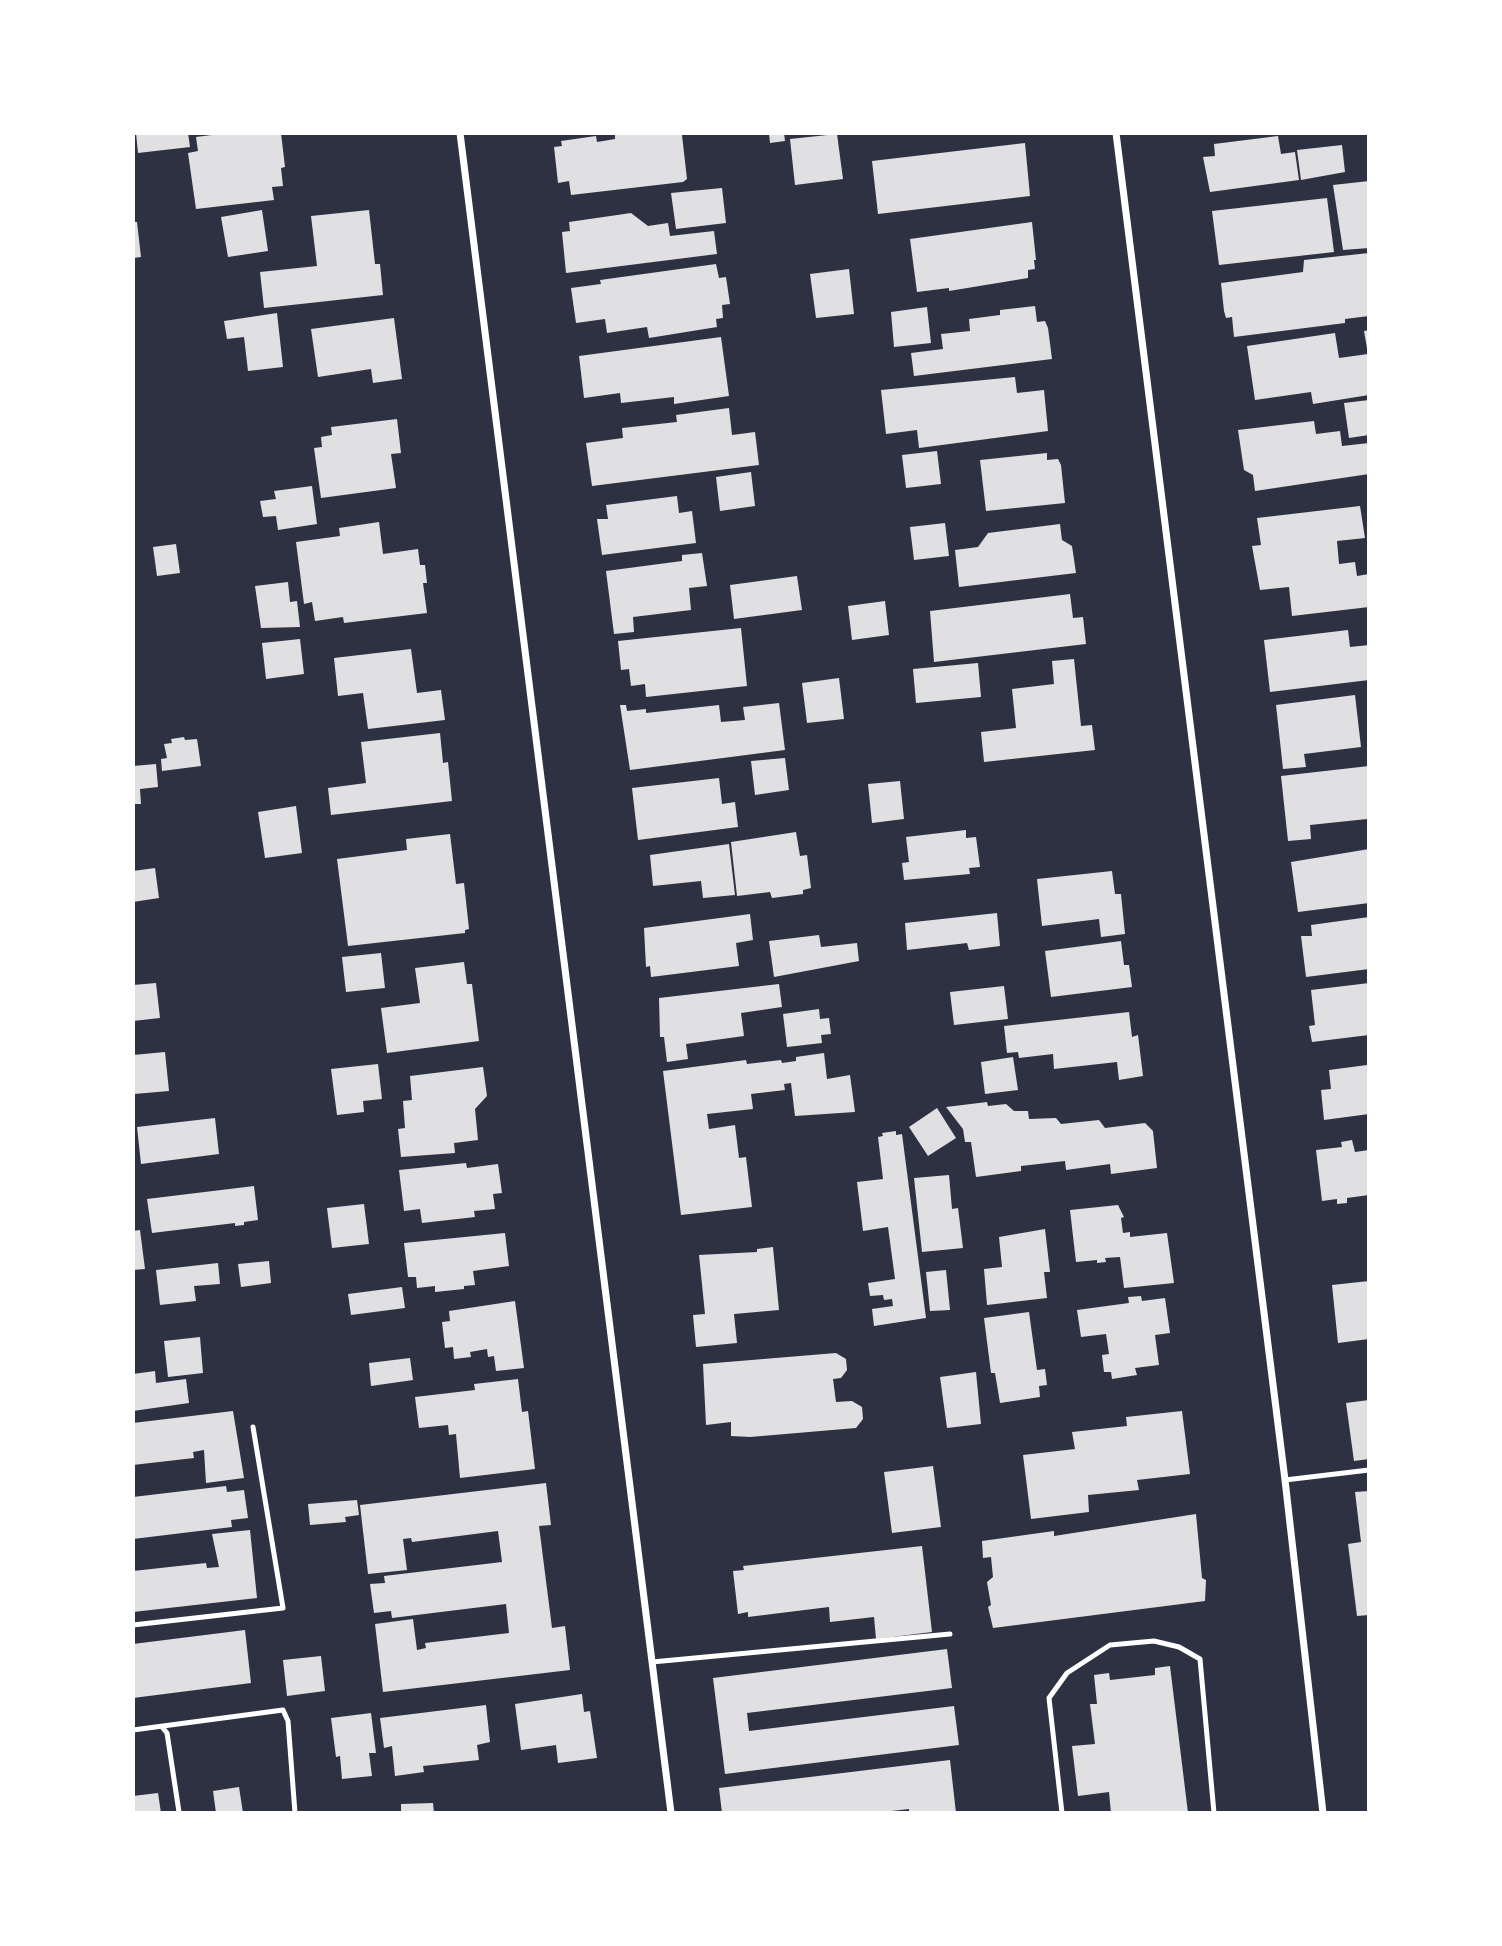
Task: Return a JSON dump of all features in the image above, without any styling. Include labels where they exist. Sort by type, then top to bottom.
[{"type":"street","points":[[460,133],[671,1813]]},
{"type":"street","points":[[1116,133],[1285,1480],[1323,1813]]},
{"type":"lane","points":[[133,1625],[283,1608],[253,1427]]},
{"type":"lane","points":[[1285,1480],[1369,1470]]},
{"type":"lane","points":[[652,1662],[950,1634]]},
{"type":"lane","points":[[1062,1813],[1049,1698],[1067,1673],[1110,1645],[1154,1641],[1179,1647],[1200,1659],[1214,1813]]},
{"type":"lane","points":[[133,1730],[283,1710],[288,1721],[295,1813]]},
{"type":"lane","points":[[161,1726],[167,1733],[179,1812]]},
{"type":"building","points":[[136,133],[188,133],[190,147],[138,153]]},
{"type":"building","points":[[227,133],[281,133],[285,167],[281,168],[283,186],[272,187],[274,200],[196,209],[188,153],[198,151],[196,137]]},
{"type":"building","points":[[769,133],[784,133],[785,141],[770,143]]},
{"type":"building","points":[[615,134],[682,135],[687,179],[683,182],[571,195],[569,181],[558,183],[554,147],[562,146],[561,141],[596,136],[597,142],[615,139]]},
{"type":"building","points":[[837,134],[843,179],[795,185],[790,139]]},
{"type":"building","points":[[1278,136],[1281,154],[1295,152],[1299,180],[1210,192],[1203,157],[1215,156],[1214,144]]},
{"type":"building","points":[[1025,143],[1030,196],[878,214],[872,161]]},
{"type":"building","points":[[1342,145],[1345,172],[1301,180],[1297,150]]},
{"type":"building","points":[[1369,181],[1369,248],[1343,250],[1333,185]]},
{"type":"building","points":[[722,188],[726,223],[676,229],[671,193]]},
{"type":"building","points":[[1327,198],[1334,252],[1219,265],[1212,211]]},
{"type":"building","points":[[262,210],[268,251],[228,257],[221,217]]},
{"type":"building","points":[[369,210],[375,264],[380,264],[383,295],[264,308],[260,272],[317,266],[311,216]]},
{"type":"building","points":[[631,213],[648,226],[668,223],[670,236],[714,231],[717,254],[566,273],[562,232],[570,231],[569,222]]},
{"type":"building","points":[[133,222],[137,222],[141,257],[133,258]]},
{"type":"building","points":[[1032,222],[1036,260],[1035,269],[1028,270],[1028,278],[949,291],[949,288],[917,292],[910,239]]},
{"type":"building","points":[[1369,253],[1369,316],[1345,319],[1345,323],[1234,337],[1232,317],[1226,318],[1224,311],[1221,283],[1303,272],[1304,260]]},
{"type":"building","points":[[716,264],[719,278],[726,277],[730,304],[722,305],[723,318],[716,319],[717,327],[649,338],[647,327],[607,333],[605,319],[576,323],[571,288],[601,284],[600,280]]},
{"type":"building","points":[[849,269],[854,314],[816,318],[810,274]]},
{"type":"building","points":[[1035,306],[1037,322],[1045,321],[1048,328],[1052,359],[914,376],[911,353],[943,349],[941,334],[970,331],[969,319],[1000,315],[1000,310]]},
{"type":"building","points":[[927,307],[931,343],[894,347],[891,312]]},
{"type":"building","points":[[277,313],[283,367],[248,371],[244,337],[227,339],[224,321]]},
{"type":"building","points":[[394,318],[402,379],[373,383],[371,369],[318,377],[311,329]]},
{"type":"building","points":[[1369,330],[1369,395],[1313,404],[1311,392],[1255,400],[1247,346],[1335,333],[1339,358],[1368,354],[1364,331]]},
{"type":"building","points":[[721,337],[729,396],[674,404],[674,397],[621,403],[620,393],[584,398],[579,356]]},
{"type":"building","points":[[1015,377],[1017,393],[1044,390],[1048,431],[919,448],[917,430],[886,434],[881,390]]},
{"type":"building","points":[[1369,400],[1369,435],[1349,438],[1344,403]]},
{"type":"building","points":[[729,408],[732,435],[755,432],[759,465],[592,486],[586,443],[623,438],[622,428],[677,422],[676,415]]},
{"type":"building","points":[[397,419],[401,453],[391,454],[396,488],[321,498],[314,448],[322,447],[321,437],[332,435],[331,427]]},
{"type":"building","points":[[1314,421],[1316,434],[1340,431],[1342,446],[1369,443],[1369,474],[1255,491],[1253,475],[1244,470],[1238,430]]},
{"type":"building","points":[[937,451],[941,484],[906,488],[902,455]]},
{"type":"building","points":[[1047,453],[1047,460],[1058,459],[1061,465],[1065,503],[986,511],[980,460]]},
{"type":"building","points":[[751,472],[755,506],[720,511],[716,477]]},
{"type":"building","points":[[312,486],[317,524],[278,530],[276,516],[263,517],[260,501],[276,499],[274,491]]},
{"type":"building","points":[[677,496],[679,513],[692,511],[696,543],[602,555],[597,519],[608,519],[606,505]]},
{"type":"building","points":[[1360,506],[1365,538],[1337,541],[1339,564],[1355,562],[1357,576],[1369,574],[1369,607],[1292,616],[1289,587],[1260,590],[1252,546],[1261,545],[1257,518]]},
{"type":"building","points":[[379,522],[383,554],[418,549],[420,565],[425,565],[427,583],[423,583],[427,613],[344,623],[343,617],[315,621],[312,602],[304,604],[296,542],[340,536],[339,528]]},
{"type":"building","points":[[945,523],[949,556],[914,560],[910,527]]},
{"type":"building","points":[[1060,524],[1062,540],[1072,546],[1076,573],[959,587],[955,550],[978,547],[988,533]]},
{"type":"building","points":[[176,544],[180,573],[157,576],[153,547]]},
{"type":"building","points":[[702,553],[707,586],[689,588],[691,610],[633,617],[634,632],[614,634],[606,571],[682,561],[682,555]]},
{"type":"building","points":[[797,576],[802,610],[734,619],[730,585]]},
{"type":"building","points":[[288,582],[290,602],[297,601],[300,627],[261,628],[255,586]]},
{"type":"building","points":[[1070,594],[1073,618],[1083,617],[1086,644],[934,662],[930,611]]},
{"type":"building","points":[[885,601],[889,635],[852,640],[848,606]]},
{"type":"building","points":[[741,628],[747,686],[646,697],[645,684],[631,686],[629,669],[621,670],[618,641]]},
{"type":"building","points":[[1348,630],[1350,647],[1369,645],[1369,680],[1270,692],[1264,640]]},
{"type":"building","points":[[300,639],[304,674],[266,679],[262,643]]},
{"type":"building","points":[[411,649],[417,693],[441,690],[445,720],[368,729],[363,693],[338,696],[334,658]]},
{"type":"building","points":[[1074,659],[1081,726],[1092,725],[1095,750],[984,762],[981,732],[1016,728],[1012,689],[1054,684],[1052,661]]},
{"type":"building","points":[[978,663],[981,697],[916,703],[913,669]]},
{"type":"building","points":[[839,678],[844,719],[807,723],[802,683]]},
{"type":"building","points":[[1355,695],[1361,747],[1304,754],[1306,767],[1283,769],[1276,705]]},
{"type":"building","points":[[779,703],[785,750],[630,770],[620,705],[626,705],[627,711],[646,709],[646,713],[719,705],[721,722],[745,720],[743,707]]},
{"type":"building","points":[[440,733],[443,763],[448,762],[452,801],[331,815],[328,788],[366,783],[361,742]]},
{"type":"building","points":[[184,737],[185,740],[197,739],[201,766],[162,771],[161,759],[167,758],[164,744],[172,743],[171,739]]},
{"type":"building","points":[[785,758],[789,790],[755,795],[751,761]]},
{"type":"building","points":[[156,764],[158,787],[140,789],[141,804],[133,804],[133,766]]},
{"type":"building","points":[[1369,766],[1367,819],[1310,825],[1311,839],[1288,841],[1281,776]]},
{"type":"building","points":[[719,778],[722,804],[735,802],[738,827],[638,840],[632,788]]},
{"type":"building","points":[[900,781],[904,819],[872,823],[868,784]]},
{"type":"building","points":[[296,806],[302,853],[265,858],[258,812]]},
{"type":"building","points":[[966,830],[966,838],[976,837],[980,867],[969,868],[970,874],[904,880],[902,863],[909,862],[906,837]]},
{"type":"building","points":[[796,832],[800,856],[807,855],[811,888],[803,890],[803,894],[772,898],[770,892],[737,896],[731,842]]},
{"type":"building","points":[[450,834],[456,884],[464,883],[469,929],[465,930],[465,933],[348,946],[337,859],[407,850],[406,839]]},
{"type":"building","points":[[729,844],[735,895],[703,898],[701,881],[653,886],[650,855]]},
{"type":"building","points":[[1369,849],[1369,903],[1298,912],[1291,862]]},
{"type":"building","points":[[155,868],[159,898],[133,902],[133,871]]},
{"type":"building","points":[[1112,871],[1115,894],[1121,894],[1125,934],[1101,937],[1099,919],[1042,926],[1037,879]]},
{"type":"building","points":[[997,913],[1000,946],[969,950],[967,943],[907,950],[905,923]]},
{"type":"building","points":[[750,914],[753,940],[736,943],[739,966],[651,977],[650,966],[646,967],[644,928]]},
{"type":"building","points":[[1369,917],[1369,969],[1306,977],[1301,936],[1312,936],[1311,925]]},
{"type":"building","points":[[819,935],[821,947],[857,943],[859,961],[774,977],[769,941]]},
{"type":"building","points":[[1121,941],[1124,965],[1129,965],[1132,987],[1051,997],[1045,951]]},
{"type":"building","points":[[381,953],[385,988],[346,992],[342,957]]},
{"type":"building","points":[[464,962],[467,984],[472,984],[479,1041],[387,1053],[381,1008],[420,1003],[415,968]]},
{"type":"building","points":[[156,983],[160,1018],[133,1021],[133,985]]},
{"type":"building","points":[[1369,983],[1369,1035],[1312,1042],[1309,1026],[1315,1025],[1311,990]]},
{"type":"building","points":[[779,984],[782,1007],[741,1013],[744,1036],[686,1044],[688,1059],[667,1062],[664,1037],[660,1037],[659,998]]},
{"type":"building","points":[[1004,986],[1008,1019],[954,1025],[950,992]]},
{"type":"building","points":[[819,1009],[820,1019],[829,1018],[831,1034],[821,1035],[822,1043],[787,1047],[783,1014]]},
{"type":"building","points":[[1129,1012],[1132,1037],[1138,1035],[1143,1076],[1119,1080],[1117,1062],[1054,1069],[1053,1054],[1019,1058],[1018,1052],[1007,1053],[1004,1026]]},
{"type":"building","points":[[165,1052],[169,1091],[134,1094],[133,1055]]},
{"type":"building","points":[[824,1053],[827,1079],[850,1075],[855,1112],[795,1116],[791,1083],[784,1084],[785,1090],[751,1094],[753,1109],[707,1114],[709,1129],[735,1125],[739,1158],[746,1157],[752,1207],[681,1215],[663,1071],[746,1060],[747,1064],[781,1060],[782,1063],[796,1061],[796,1057]]},
{"type":"building","points":[[1013,1057],[1018,1090],[985,1094],[981,1062]]},
{"type":"building","points":[[378,1064],[382,1099],[363,1101],[364,1112],[337,1115],[331,1069]]},
{"type":"building","points":[[1367,1065],[1369,1114],[1324,1120],[1321,1090],[1331,1089],[1329,1070]]},
{"type":"building","points":[[483,1067],[487,1096],[475,1109],[478,1140],[454,1143],[455,1153],[401,1157],[398,1129],[405,1128],[403,1101],[412,1100],[410,1076]]},
{"type":"building","points":[[987,1102],[988,1106],[1006,1104],[1014,1111],[1028,1111],[1029,1119],[1056,1118],[1061,1124],[1099,1120],[1105,1128],[1145,1123],[1153,1131],[1157,1168],[1111,1174],[1110,1164],[1066,1170],[1065,1161],[1021,1166],[1021,1171],[976,1177],[971,1142],[965,1142],[963,1129],[946,1107]]},
{"type":"building","points":[[937,1108],[956,1138],[928,1156],[909,1127]]},
{"type":"building","points":[[215,1118],[219,1154],[141,1164],[137,1127]]},
{"type":"building","points":[[896,1131],[896,1135],[902,1134],[926,1318],[874,1326],[872,1309],[893,1306],[892,1299],[884,1300],[883,1295],[870,1296],[868,1283],[895,1279],[888,1227],[863,1231],[857,1182],[883,1179],[878,1137],[883,1136],[882,1133]]},
{"type":"building","points":[[1352,1140],[1355,1152],[1369,1150],[1369,1195],[1347,1198],[1347,1203],[1337,1204],[1337,1199],[1322,1201],[1316,1150],[1342,1147],[1341,1142]]},
{"type":"building","points":[[466,1163],[467,1168],[498,1164],[502,1193],[493,1194],[495,1209],[474,1211],[475,1217],[422,1223],[420,1209],[404,1211],[399,1170]]},
{"type":"building","points":[[949,1175],[952,1209],[958,1208],[963,1248],[922,1252],[914,1178]]},
{"type":"building","points":[[254,1186],[258,1220],[244,1222],[244,1225],[235,1226],[235,1223],[152,1233],[147,1199]]},
{"type":"building","points":[[364,1204],[369,1244],[332,1248],[327,1208]]},
{"type":"building","points":[[1118,1205],[1124,1217],[1121,1218],[1123,1233],[1130,1232],[1130,1237],[1167,1233],[1174,1283],[1124,1288],[1120,1257],[1105,1258],[1106,1262],[1076,1262],[1070,1210]]},
{"type":"building","points":[[1045,1229],[1050,1272],[1044,1272],[1047,1298],[987,1305],[984,1269],[1002,1267],[999,1237]]},
{"type":"building","points":[[140,1230],[145,1269],[133,1270],[133,1231]]},
{"type":"building","points":[[505,1233],[509,1266],[473,1271],[475,1285],[435,1292],[435,1286],[417,1288],[416,1277],[408,1277],[404,1243]]},
{"type":"building","points":[[773,1247],[779,1310],[734,1314],[737,1343],[696,1347],[693,1315],[705,1314],[699,1255],[757,1252],[757,1249]]},
{"type":"building","points":[[269,1261],[271,1283],[241,1287],[238,1264]]},
{"type":"building","points":[[218,1263],[220,1284],[194,1286],[196,1301],[160,1305],[156,1270]]},
{"type":"building","points":[[946,1270],[950,1310],[930,1311],[926,1272]]},
{"type":"building","points":[[1369,1281],[1369,1339],[1338,1343],[1332,1285]]},
{"type":"building","points":[[402,1287],[405,1308],[351,1315],[348,1294]]},
{"type":"building","points":[[1141,1296],[1142,1301],[1165,1298],[1170,1333],[1155,1335],[1159,1365],[1135,1368],[1137,1375],[1112,1379],[1111,1372],[1104,1372],[1102,1355],[1109,1354],[1106,1334],[1081,1337],[1077,1310],[1129,1303],[1128,1297]]},
{"type":"building","points":[[515,1301],[524,1368],[496,1371],[494,1356],[488,1357],[487,1349],[470,1352],[471,1357],[454,1359],[453,1347],[445,1348],[442,1322],[450,1321],[449,1311]]},
{"type":"building","points":[[1029,1312],[1037,1370],[1045,1369],[1047,1385],[1039,1386],[1040,1397],[1000,1403],[995,1373],[991,1373],[984,1318]]},
{"type":"building","points":[[200,1337],[203,1373],[168,1377],[164,1341]]},
{"type":"building","points":[[836,1353],[846,1359],[847,1370],[841,1378],[833,1379],[836,1402],[852,1401],[862,1407],[863,1419],[856,1428],[750,1437],[731,1436],[731,1422],[706,1425],[703,1364]]},
{"type":"building","points":[[410,1358],[413,1380],[371,1386],[369,1363]]},
{"type":"building","points":[[155,1371],[156,1383],[186,1379],[189,1403],[133,1411],[133,1374]]},
{"type":"building","points":[[976,1372],[981,1424],[947,1428],[940,1377]]},
{"type":"building","points":[[518,1379],[522,1412],[528,1411],[535,1469],[460,1478],[456,1434],[449,1435],[448,1425],[419,1428],[415,1397],[475,1390],[474,1384]]},
{"type":"building","points":[[1369,1400],[1369,1459],[1354,1461],[1346,1403]]},
{"type":"building","points":[[233,1411],[244,1478],[206,1483],[204,1450],[193,1452],[194,1458],[133,1465],[133,1423]]},
{"type":"building","points":[[1182,1411],[1190,1474],[1137,1480],[1139,1490],[1088,1495],[1089,1512],[1031,1519],[1023,1455],[1075,1449],[1072,1432],[1127,1426],[1126,1417]]},
{"type":"building","points":[[933,1466],[941,1527],[892,1533],[884,1472]]},
{"type":"building","points":[[546,1483],[551,1525],[539,1526],[552,1628],[565,1626],[570,1670],[383,1692],[375,1624],[413,1619],[417,1650],[426,1648],[425,1643],[509,1633],[506,1604],[392,1618],[391,1611],[374,1613],[370,1584],[385,1583],[384,1576],[502,1562],[498,1531],[412,1542],[411,1538],[403,1539],[407,1570],[368,1574],[360,1505]]},
{"type":"building","points":[[226,1486],[227,1492],[244,1490],[248,1518],[231,1520],[232,1527],[133,1539],[133,1497]]},
{"type":"building","points":[[1369,1491],[1369,1615],[1357,1616],[1348,1544],[1361,1542],[1355,1492]]},
{"type":"building","points":[[357,1500],[359,1515],[345,1517],[346,1522],[310,1525],[308,1504]]},
{"type":"building","points":[[1196,1514],[1202,1578],[1206,1580],[1205,1601],[993,1628],[988,1607],[991,1605],[987,1582],[993,1577],[991,1557],[983,1558],[982,1541],[1054,1531],[1054,1536]]},
{"type":"building","points":[[250,1530],[257,1598],[133,1612],[133,1571],[206,1563],[207,1568],[219,1567],[212,1534]]},
{"type":"building","points":[[922,1546],[932,1632],[876,1639],[874,1617],[830,1622],[829,1607],[748,1617],[748,1612],[738,1614],[733,1571],[744,1570],[743,1566]]},
{"type":"building","points":[[245,1630],[251,1683],[133,1698],[133,1644]]},
{"type":"building","points":[[947,1649],[952,1688],[747,1713],[749,1731],[954,1706],[959,1745],[725,1774],[713,1678]]},
{"type":"building","points":[[321,1656],[325,1691],[287,1696],[283,1660]]},
{"type":"building","points":[[1170,1666],[1188,1813],[1111,1813],[1109,1792],[1078,1796],[1072,1746],[1095,1744],[1090,1704],[1097,1704],[1094,1675],[1109,1673],[1110,1680],[1155,1675],[1155,1668]]},
{"type":"building","points":[[582,1694],[584,1712],[590,1711],[597,1758],[558,1763],[556,1745],[521,1750],[515,1704]]},
{"type":"building","points":[[486,1705],[490,1742],[477,1745],[479,1760],[423,1766],[424,1772],[395,1776],[392,1746],[384,1748],[380,1718]]},
{"type":"building","points":[[371,1713],[376,1753],[369,1753],[372,1776],[342,1779],[340,1756],[336,1757],[331,1718]]},
{"type":"building","points":[[950,1760],[956,1813],[909,1813],[909,1809],[874,1813],[722,1813],[719,1788]]},
{"type":"building","points":[[239,1787],[243,1813],[216,1813],[213,1791]]},
{"type":"building","points":[[158,1793],[161,1813],[133,1813],[133,1796]]},
{"type":"building","points":[[433,1803],[434,1813],[401,1813],[401,1804]]}]
